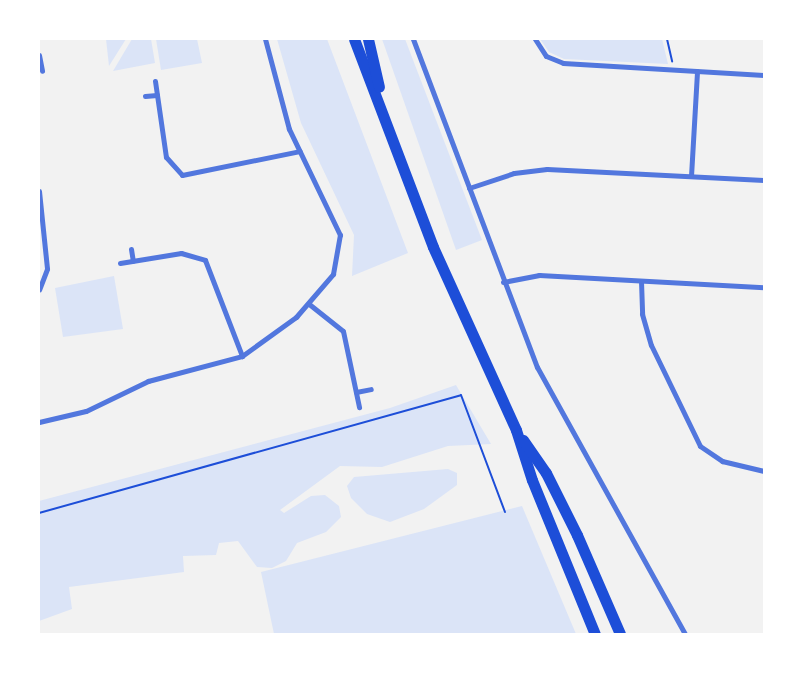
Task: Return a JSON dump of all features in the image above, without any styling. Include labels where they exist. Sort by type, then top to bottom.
[{"type":"highway","points":[[354,39],[385,116],[433,247],[516,430],[532,480],[595,634]]},
{"type":"highway","points":[[368,39],[385,116]]},
{"type":"highway","points":[[516,430],[546,473],[620,634]]},
{"type":"street","points":[[39,422],[86,411],[148,382],[242,356],[284,329],[309,304],[333,274],[341,246],[337,226],[283,112],[265,39]]},
{"type":"street","points":[[413,39],[503,282],[537,367],[685,634]]},
{"type":"street","points":[[535,39],[546,56],[563,62],[764,75]]},
{"type":"street","points":[[39,55],[42,71]]},
{"type":"street","points":[[690,176],[697,71]]},
{"type":"street","points":[[155,81],[166,157],[182,175],[300,151]]},
{"type":"street","points":[[145,96],[157,94]]},
{"type":"street","points":[[468,188],[514,173],[547,169],[764,180]]},
{"type":"street","points":[[39,190],[47,269],[39,290]]},
{"type":"street","points":[[131,249],[133,261]]},
{"type":"street","points":[[120,263],[190,253],[205,260],[242,356]]},
{"type":"street","points":[[503,282],[539,275],[764,287]]},
{"type":"street","points":[[641,281],[642,314],[651,345],[700,446],[722,461],[764,471]]},
{"type":"street","points":[[309,304],[343,331],[359,407]]},
{"type":"street","points":[[356,392],[371,389]]},
{"type":"path","points":[[667,39],[674,69]]},
{"type":"path","points":[[39,513],[461,395],[505,512]]},
{"type":"shaded area","points":[[106,39],[126,39],[109,66]]},
{"type":"shaded area","points":[[132,39],[151,39],[155,63],[113,71]]},
{"type":"shaded area","points":[[156,39],[197,39],[202,63],[161,70]]},
{"type":"shaded area","points":[[277,39],[327,39],[408,253],[352,276],[354,235],[301,123]]},
{"type":"shaded area","points":[[382,39],[405,39],[482,240],[456,250]]},
{"type":"shaded area","points":[[540,39],[662,39],[668,64],[564,59],[549,52]]},
{"type":"shaded area","points":[[114,276],[123,329],[63,337],[55,288]]},
{"type":"shaded area","points":[[456,385],[491,444],[448,446],[382,467],[340,466],[280,510],[284,513],[311,496],[325,495],[339,506],[341,517],[326,532],[297,543],[286,561],[272,568],[257,567],[238,541],[219,543],[216,555],[183,556],[184,572],[69,587],[72,609],[39,621],[39,501],[390,408]]},
{"type":"shaded area","points":[[448,469],[457,473],[457,485],[424,509],[390,522],[367,514],[351,498],[347,486],[354,477]]},
{"type":"shaded area","points":[[522,506],[576,634],[274,634],[261,572]]}]
